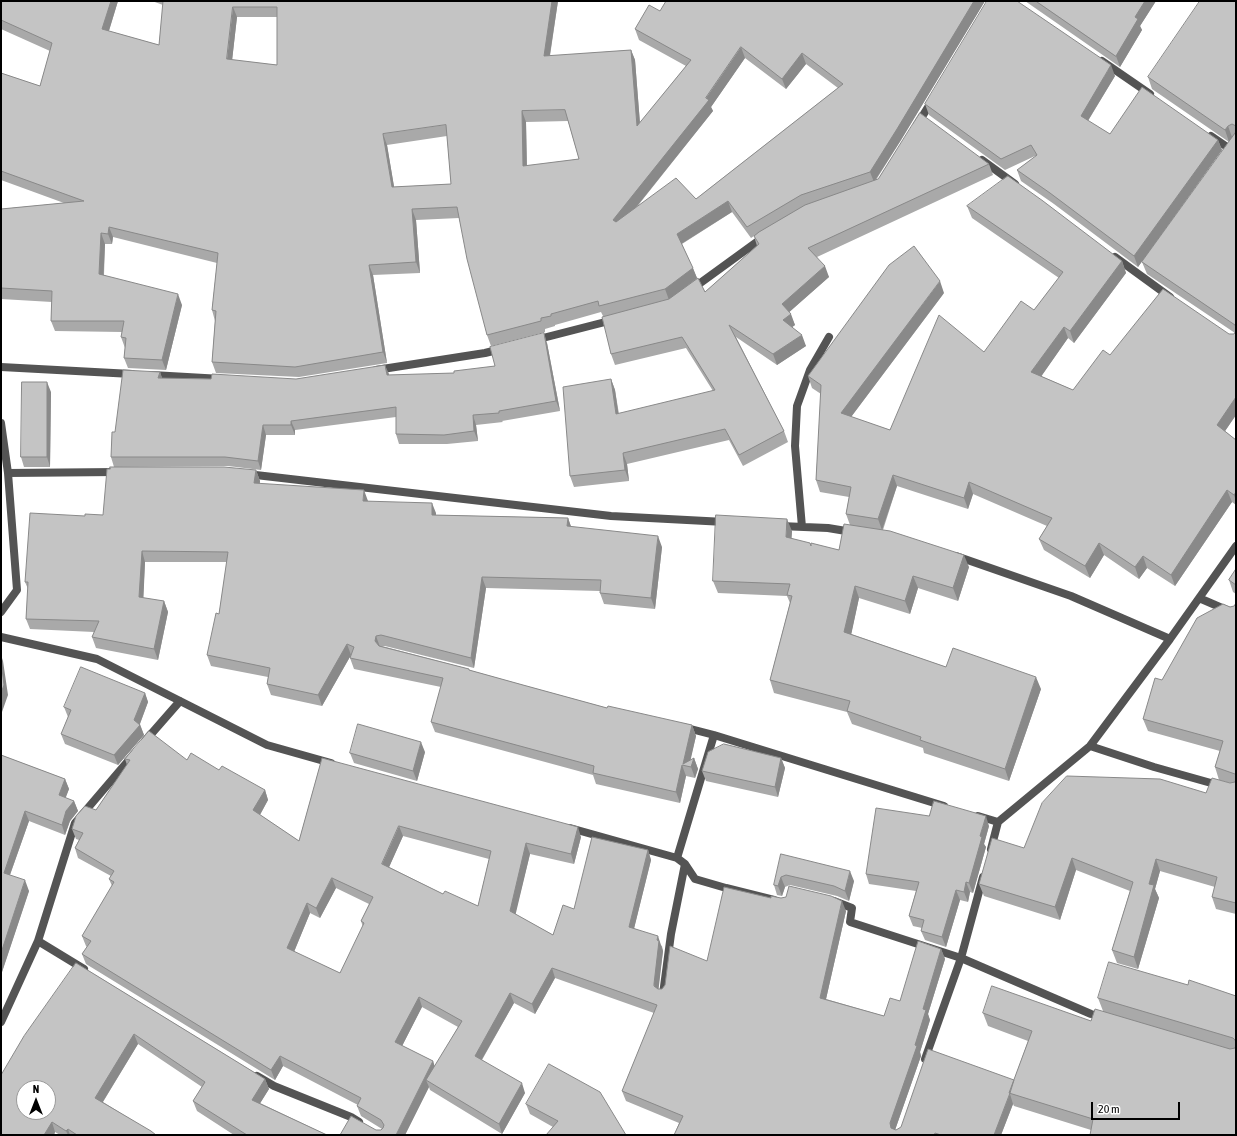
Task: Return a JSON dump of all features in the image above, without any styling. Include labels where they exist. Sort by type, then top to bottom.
[{"type":"street","points":[[1093,55],[1158,100]]},
{"type":"street","points":[[914,129],[925,118],[939,89]]},
{"type":"street","points":[[1204,131],[1228,152],[1236,141]]},
{"type":"street","points":[[977,156],[1020,187]]},
{"type":"street","points":[[684,295],[760,238],[773,231]]},
{"type":"street","points":[[1110,254],[1141,272],[1178,302]]},
{"type":"street","points":[[529,341],[619,318]]},
{"type":"street","points":[[802,527],[794,446],[797,406],[810,370],[829,337]]},
{"type":"street","points":[[369,372],[485,353],[507,347]]},
{"type":"street","points":[[1,367],[229,379]]},
{"type":"street","points":[[1,423],[8,473],[18,590],[1,612]]},
{"type":"street","points":[[8,473],[126,472]]},
{"type":"street","points":[[236,473],[611,516],[730,523]]},
{"type":"street","points":[[770,525],[828,528],[858,533]]},
{"type":"street","points":[[922,1069],[961,958],[998,822],[1090,746],[1170,639],[1236,546]]},
{"type":"street","points":[[947,553],[1071,596],[1170,639]]},
{"type":"street","points":[[1199,598],[1236,614]]},
{"type":"street","points":[[1,637],[97,659],[267,745],[343,766]]},
{"type":"street","points":[[1,1022],[38,941],[75,823],[180,700]]},
{"type":"street","points":[[675,725],[714,735],[953,809]]},
{"type":"street","points":[[677,858],[714,735]]},
{"type":"street","points":[[1090,746],[1154,767],[1236,790]]},
{"type":"street","points":[[968,813],[998,822]]},
{"type":"street","points":[[563,827],[677,858],[685,864],[695,879],[779,901]]},
{"type":"street","points":[[663,994],[671,934],[685,864]]},
{"type":"street","points":[[823,898],[836,901],[852,908],[850,922],[961,958],[1090,1014],[1114,1021]]},
{"type":"street","points":[[38,941],[92,974]]},
{"type":"street","points":[[247,1070],[274,1086],[351,1117],[363,1124]]},
{"type":"building","points":[[1,1],[111,1],[102,29],[159,45],[163,1],[552,1],[544,56],[631,50],[637,126],[691,60],[635,29],[649,5],[660,11],[666,1],[974,1],[870,172],[801,195],[747,227],[728,201],[677,234],[693,268],[665,289],[599,306],[598,301],[551,314],[551,316],[541,318],[541,321],[487,335],[467,259],[457,207],[412,209],[416,262],[369,265],[383,352],[295,367],[212,362],[216,311],[212,310],[218,253],[109,227],[108,234],[101,233],[99,274],[178,294],[162,360],[124,358],[126,338],[121,337],[124,321],[51,321],[52,291],[1,288],[1,209],[84,201],[1,171],[1,73],[40,86],[52,43],[1,20]],"holes":[[[233,7],[277,7],[277,65],[227,59]],[[741,47],[782,79],[802,53],[843,84],[696,199],[676,178],[616,222],[613,220],[709,100],[706,98]],[[565,110],[579,159],[523,166],[522,111]],[[446,125],[451,184],[392,187],[383,134]]]},
{"type":"building","points":[[987,1],[1017,1],[1111,65],[1081,116],[1110,134],[1142,87],[1218,140],[1134,256],[1017,170],[1037,155],[1031,145],[1001,159],[925,104]]},
{"type":"building","points":[[1036,1],[1145,1],[1135,17],[1138,19],[1116,56]]},
{"type":"building","points":[[1200,1],[1236,1],[1236,126],[1232,124],[1225,130],[1148,77]]},
{"type":"building","points":[[920,113],[989,164],[808,248],[825,266],[782,304],[791,314],[783,320],[802,335],[773,354],[729,325],[784,431],[739,455],[725,429],[623,453],[625,470],[570,476],[563,387],[611,379],[616,414],[715,390],[682,337],[611,354],[602,317],[669,299],[698,278],[705,292],[759,244],[754,236],[759,232],[805,205],[878,179]]},
{"type":"building","points":[[1236,132],[1236,327],[1142,262]]},
{"type":"building","points":[[1008,176],[1122,261],[1070,331],[1064,327],[1031,372],[1073,390],[1103,350],[1110,355],[1163,289],[1229,334],[1234,334],[1236,331],[1236,397],[1217,425],[1236,440],[1236,492],[1234,495],[1227,490],[1171,575],[1143,556],[1135,567],[1099,543],[1085,566],[1039,539],[1052,518],[969,482],[964,498],[893,475],[878,519],[846,514],[851,487],[816,480],[821,385],[808,376],[889,265],[914,246],[940,281],[841,413],[890,430],[939,315],[984,352],[1021,301],[1034,310],[1063,272],[967,206]]},
{"type":"building","points":[[544,333],[556,401],[499,411],[499,413],[473,415],[474,431],[444,435],[396,434],[396,407],[291,421],[291,425],[263,425],[258,461],[225,457],[111,457],[112,432],[115,432],[123,370],[160,372],[158,378],[211,379],[212,374],[296,379],[385,365],[387,375],[454,373],[454,371],[495,366],[490,347]]},
{"type":"building","points":[[22,382],[47,382],[47,457],[21,457]]},
{"type":"building","points":[[110,467],[224,467],[256,470],[254,483],[364,490],[363,501],[432,503],[432,515],[568,518],[567,526],[658,536],[651,598],[600,593],[601,580],[482,577],[471,658],[381,635],[376,636],[375,641],[379,646],[469,669],[607,708],[608,706],[692,725],[683,764],[694,758],[691,767],[682,765],[676,792],[593,773],[594,766],[431,722],[443,678],[350,658],[354,647],[347,644],[318,695],[267,684],[270,668],[207,655],[216,613],[219,614],[228,552],[142,551],[139,597],[164,601],[154,649],[92,637],[99,621],[26,619],[28,582],[25,582],[30,513],[85,516],[85,514],[103,515],[107,469],[110,469]]},
{"type":"building","points":[[716,515],[787,519],[786,537],[810,543],[811,546],[811,543],[839,550],[844,524],[890,531],[964,555],[953,588],[913,576],[905,601],[855,586],[844,632],[946,667],[953,648],[1036,677],[1005,769],[920,740],[921,737],[847,711],[850,701],[770,680],[792,596],[787,595],[790,584],[713,581]]},
{"type":"building","points":[[1236,569],[1236,585],[1229,580]]},
{"type":"building","points":[[1236,603],[1236,775],[1215,767],[1223,741],[1143,719],[1155,678],[1162,680],[1197,618],[1223,604],[1230,607],[1234,606]]},
{"type":"building","points":[[1,661],[4,685],[1,693]]},
{"type":"building","points":[[81,667],[145,693],[134,720],[140,725],[114,755],[61,734],[71,710],[64,707]]},
{"type":"building","points":[[358,724],[421,742],[413,771],[350,753]]},
{"type":"building","points":[[149,731],[187,760],[191,753],[219,770],[222,766],[265,790],[253,810],[299,841],[322,758],[578,827],[571,854],[526,843],[510,911],[553,935],[563,905],[574,909],[592,837],[648,850],[629,927],[658,936],[657,940],[659,941],[654,986],[658,989],[662,989],[665,985],[670,946],[707,961],[724,887],[771,898],[771,896],[781,898],[786,897],[789,886],[831,896],[842,901],[820,998],[884,1016],[890,998],[900,1001],[918,941],[941,949],[923,1009],[926,1010],[915,1045],[917,1046],[890,1123],[891,1128],[896,1130],[901,1127],[928,1049],[1014,1080],[994,1135],[941,1135],[935,1133],[934,1135],[674,1135],[683,1116],[622,1091],[657,1005],[552,968],[532,1004],[510,993],[475,1056],[522,1083],[499,1124],[426,1080],[462,1021],[419,997],[395,1042],[433,1061],[396,1135],[340,1135],[351,1116],[376,1130],[381,1130],[384,1125],[381,1120],[357,1106],[361,1098],[280,1056],[271,1070],[82,954],[91,941],[82,936],[114,882],[109,879],[114,871],[75,848],[83,833],[72,829],[76,816],[85,806],[96,810],[130,760],[125,759]],"holes":[[[399,826],[491,851],[478,906],[445,891],[443,894],[382,864]],[[332,878],[373,897],[361,921],[364,923],[340,973],[287,948],[307,903],[316,908]]]},
{"type":"building","points":[[724,744],[781,758],[775,787],[702,771],[708,752]]},
{"type":"building","points":[[1,755],[65,779],[59,795],[74,801],[66,811],[62,825],[25,811],[4,873],[25,880],[1,953]]},
{"type":"building","points":[[1067,776],[1160,779],[1206,793],[1212,778],[1230,783],[1235,782],[1236,779],[1236,903],[1212,897],[1217,877],[1156,859],[1149,884],[1154,885],[1134,957],[1112,950],[1133,882],[1072,858],[1055,907],[979,884],[992,838],[1024,848],[1042,803]]},
{"type":"building","points":[[934,801],[986,816],[980,836],[982,837],[969,883],[966,882],[964,892],[956,890],[942,937],[921,931],[924,920],[909,916],[919,882],[866,874],[876,808],[929,816]]},
{"type":"building","points":[[781,854],[850,871],[845,891],[834,886],[786,875],[781,877],[778,886],[774,885]]},
{"type":"building","points":[[1109,962],[1188,985],[1189,980],[1236,996],[1236,1043],[1233,1038],[1098,998]]},
{"type":"building","points":[[76,963],[265,1079],[252,1100],[327,1135],[247,1135],[193,1101],[205,1082],[134,1034],[95,1098],[156,1135],[77,1135],[68,1129],[66,1131],[52,1122],[44,1135],[1,1135],[1,1075],[24,1036]]},
{"type":"building","points":[[992,986],[1091,1021],[1095,1009],[1230,1049],[1235,1048],[1236,1046],[1236,1135],[1090,1135],[1093,1119],[1009,1093],[1032,1031],[983,1013]]},
{"type":"building","points":[[549,1064],[600,1092],[626,1135],[546,1135],[558,1121],[526,1104]]}]
